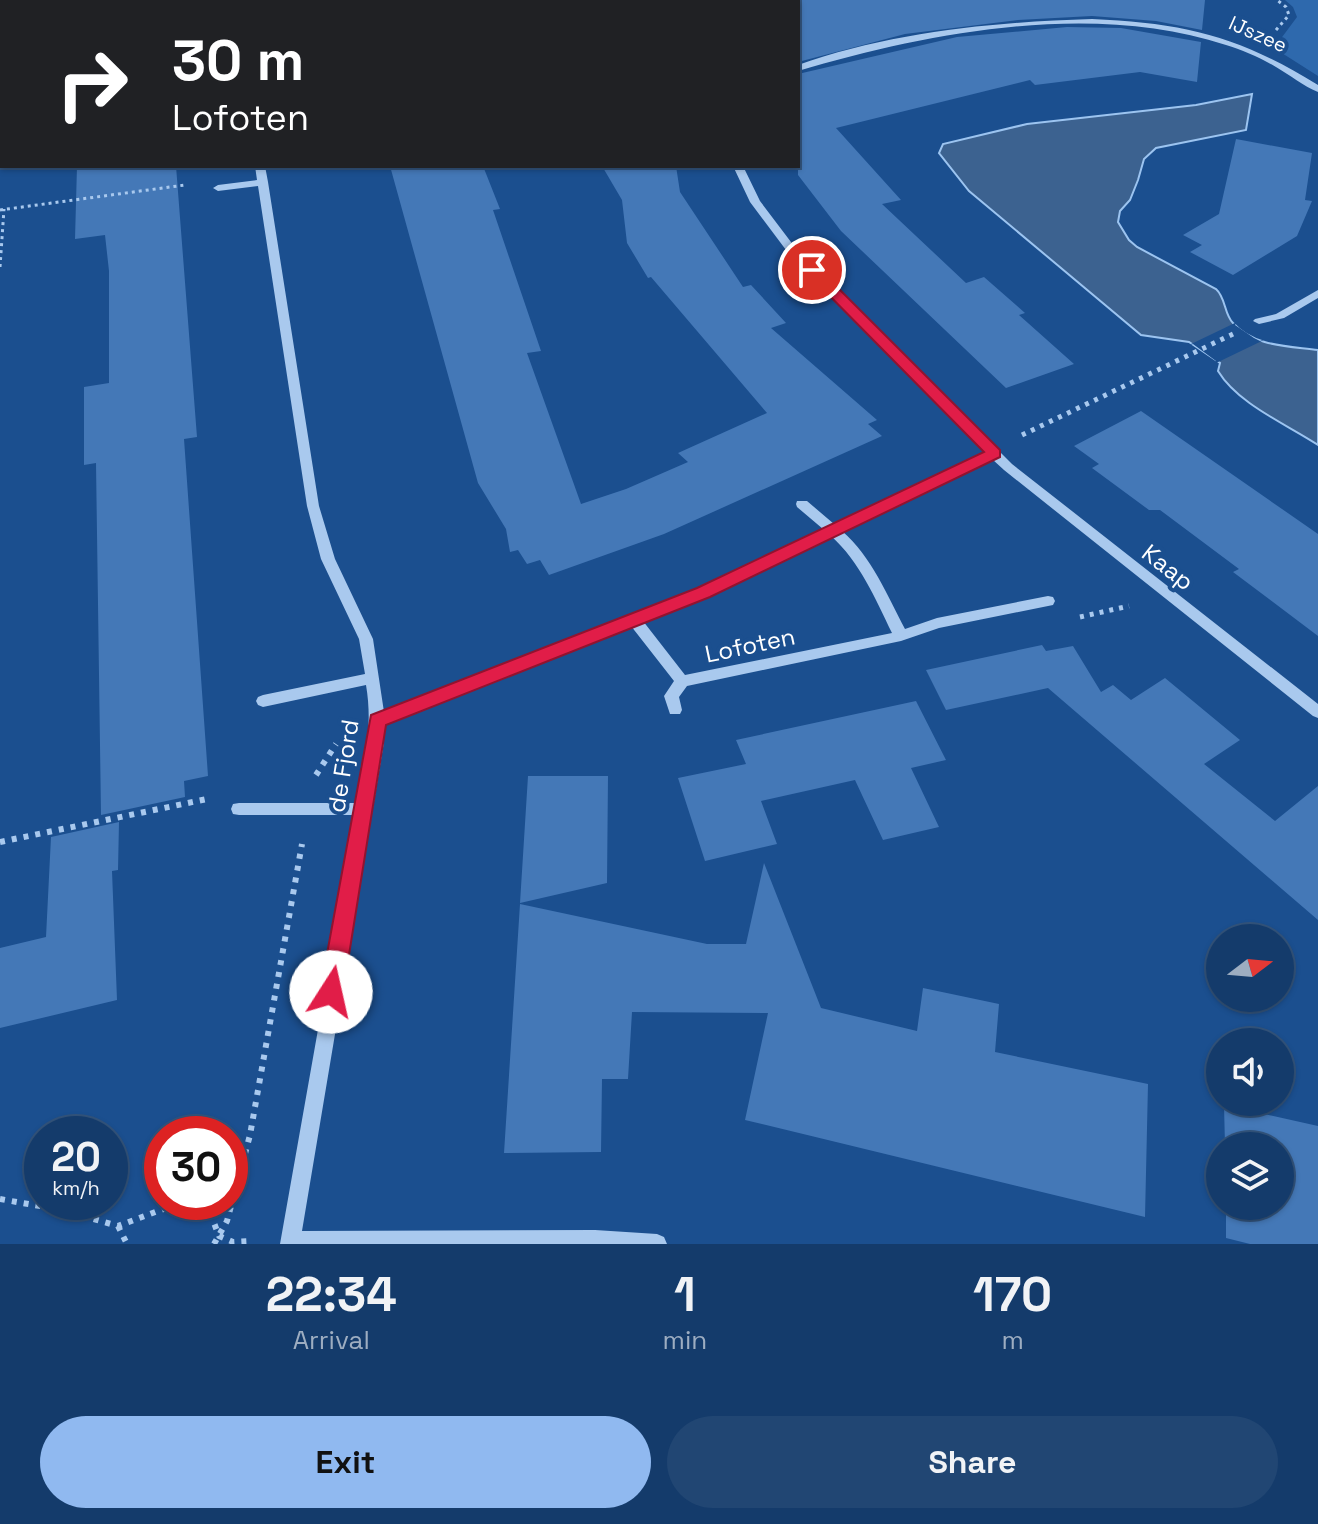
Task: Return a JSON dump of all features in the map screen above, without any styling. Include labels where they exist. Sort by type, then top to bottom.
[{"type":"street","name":"IJszee","points":[[800,67],[874,47],[955,33],[1054,22],[1114,20],[1167,26],[1219,38],[1270,59],[1318,89]]},
{"type":"street","name":"de Fjord","points":[[260,168],[320,539],[366,639],[377,721],[290,1242],[595,1240],[657,1244]]},
{"type":"street","points":[[377,721],[703,592],[994,453],[790,248],[755,202],[739,168]]},
{"type":"street","points":[[218,188],[263,182]]},
{"type":"street","points":[[1259,321],[1280,316],[1318,293]]},
{"type":"street","name":"Kaap","points":[[994,453],[1040,495],[1318,712]]},
{"type":"street","points":[[802,504],[834,530],[868,571],[901,636]]},
{"type":"street","name":"Lofoten","points":[[635,621],[682,681],[901,636],[937,623],[1048,601]]},
{"type":"street","points":[[263,701],[373,678]]},
{"type":"street","points":[[675,710],[671,696],[682,681]]},
{"type":"street","points":[[239,809],[363,809]]},
{"type":"path","points":[[0,267],[2,210],[186,185]]},
{"type":"path","points":[[1012,441],[1242,329]]},
{"type":"path","points":[[1075,618],[1134,605]]},
{"type":"path","points":[[248,1138],[316,772],[337,743]]},
{"type":"path","points":[[0,842],[212,798]]},
{"type":"path","points":[[0,1199],[62,1210],[118,1226],[144,1219]]},
{"type":"path","points":[[213,1220],[219,1236]]},
{"type":"path","points":[[214,1244],[227,1220]]},
{"type":"path","points":[[118,1226],[127,1244]]},
{"type":"shaded area","points":[[1285,0],[1318,0],[1318,76],[1274,48],[1297,17],[1293,7]]},
{"type":"shaded area","points":[[1252,94],[1246,130],[1156,148],[1144,159],[1130,200],[1120,211],[1118,222],[1137,247],[1216,289],[1230,319],[1241,331],[1272,344],[1318,350],[1318,445],[1238,394],[1218,371],[1220,363],[1189,342],[1141,335],[969,191],[939,153],[943,144],[1027,124],[1196,105]]},
{"type":"pier","points":[[1237,322],[1235,325],[1254,338],[1260,341],[1266,339],[1214,364],[1216,361],[1193,344],[1187,346]]},
{"type":"building","points":[[800,0],[1205,0],[1202,30],[1156,21],[1092,16],[1018,20],[905,34],[800,61]]},
{"type":"building","points":[[1067,27],[1121,28],[1201,42],[1197,82],[1140,72],[1035,85],[1030,80],[836,128],[901,200],[882,204],[966,283],[984,277],[1025,313],[1019,315],[1074,364],[1006,388],[841,231],[798,175],[800,74],[957,37]]},
{"type":"building","points":[[1236,139],[1312,153],[1305,200],[1312,201],[1297,236],[1233,275],[1190,252],[1202,245],[1183,235],[1219,214]]},
{"type":"building","points":[[77,168],[176,168],[197,437],[184,439],[208,776],[184,781],[185,797],[101,815],[96,463],[84,465],[84,387],[109,383],[109,271],[105,235],[75,239]]},
{"type":"building","points":[[391,168],[484,168],[500,209],[493,210],[541,351],[527,353],[581,504],[626,489],[688,462],[678,453],[767,413],[651,277],[648,278],[627,243],[622,200],[603,168],[676,168],[680,192],[743,287],[751,285],[786,323],[771,328],[877,420],[868,424],[882,436],[664,534],[549,575],[540,560],[527,564],[518,550],[510,552],[506,529],[478,483]]},
{"type":"building","points":[[1141,411],[1318,534],[1318,636],[1233,572],[1239,569],[1160,510],[1149,510],[1092,468],[1099,464],[1074,446]]},
{"type":"building","points":[[1042,645],[1046,651],[1073,646],[1101,692],[1113,685],[1131,700],[1165,678],[1240,740],[1204,764],[1275,821],[1318,786],[1318,920],[1048,688],[946,710],[926,670]]},
{"type":"building","points":[[916,701],[946,760],[911,768],[939,827],[883,840],[855,780],[761,801],[777,844],[705,861],[678,778],[746,764],[736,740]]},
{"type":"building","points":[[528,776],[608,776],[607,883],[520,903]]},
{"type":"building","points":[[119,822],[118,870],[112,871],[117,1000],[0,1028],[0,948],[46,937],[51,837]]},
{"type":"building","points":[[764,863],[821,1008],[917,1031],[923,988],[999,1004],[995,1052],[1148,1084],[1145,1217],[745,1120],[768,1013],[632,1012],[628,1079],[602,1079],[601,1152],[504,1153],[520,904],[707,944],[746,944]]},
{"type":"building","points":[[1224,1116],[1273,1116],[1318,1126],[1318,1244],[1250,1244],[1226,1238],[1226,1220],[1294,1220],[1294,1132],[1225,1132]]},
{"type":"route","points":[[331,992],[376,742],[377,721],[703,592],[994,453],[812,270]]}]
